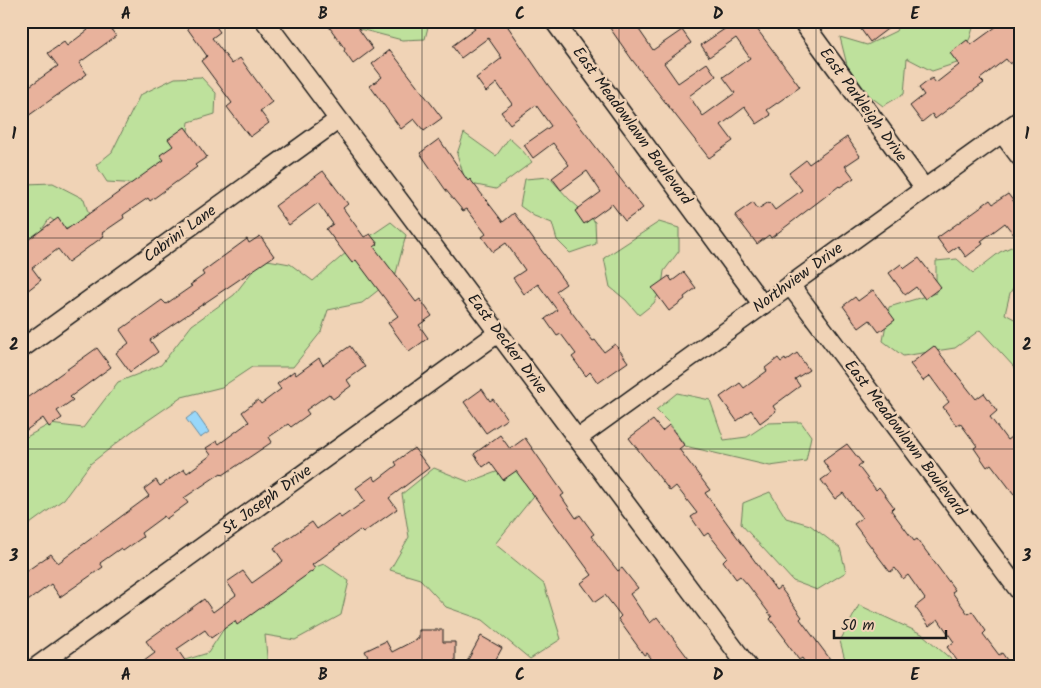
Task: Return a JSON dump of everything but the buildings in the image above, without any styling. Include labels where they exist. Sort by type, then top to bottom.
[{"type":"street","name":"East Decker Drive","points":[[265,21],[748,667]]},
{"type":"street","name":"East Meadowlawn Boulevard","points":[[554,21],[762,304]]},
{"type":"street","name":"East Parkleigh Drive","points":[[802,21],[924,188]]},
{"type":"street","name":"Cabrini Lane","points":[[21,349],[338,120]]},
{"type":"street","name":"Northview Drive","points":[[578,438],[1020,120]]},
{"type":"street","points":[[1002,133],[1020,157]]},
{"type":"street","name":"East Meadowlawn Boulevard","points":[[790,285],[1020,592]]},
{"type":"street","name":"St Joseph Drive","points":[[36,667],[498,333]]},
{"type":"green space","points":[[356,21],[428,21],[429,23],[425,39],[402,40],[356,28]]},
{"type":"green space","points":[[900,21],[975,21],[970,38],[957,63],[932,71],[907,58],[904,94],[883,106],[867,94],[847,65],[840,37],[867,45],[896,31]]},
{"type":"green space","points":[[201,77],[216,93],[215,114],[189,122],[186,149],[140,184],[107,182],[96,165],[112,152],[140,95],[175,78]]},
{"type":"green space","points":[[464,133],[496,156],[509,138],[532,162],[496,189],[466,183],[457,154]]},
{"type":"green space","points":[[549,177],[569,199],[595,222],[596,244],[570,253],[557,240],[552,223],[534,216],[520,206],[525,179]]},
{"type":"green space","points":[[53,183],[84,199],[91,222],[65,229],[50,218],[35,239],[21,243],[21,191],[26,184]]},
{"type":"green space","points":[[391,222],[406,235],[395,277],[362,303],[328,310],[321,332],[293,367],[252,367],[222,387],[182,397],[131,432],[90,464],[64,499],[27,526],[21,524],[21,440],[50,424],[83,428],[118,382],[161,365],[192,325],[234,295],[262,259],[290,264],[313,281],[347,252]]},
{"type":"green space","points":[[659,222],[679,228],[679,251],[664,271],[662,286],[654,303],[639,315],[626,300],[610,287],[604,258]]},
{"type":"green space","points":[[1020,243],[1020,276],[1010,293],[1005,314],[1020,322],[1020,375],[980,330],[955,348],[903,356],[883,341],[889,307],[936,293],[936,261],[957,259],[973,273],[1000,252]]},
{"type":"green space","points":[[677,393],[710,400],[724,440],[747,437],[768,423],[801,422],[811,436],[806,461],[770,466],[685,446],[670,424],[656,410]]},
{"type":"green space","points":[[529,460],[541,487],[495,544],[544,584],[561,639],[530,659],[483,620],[446,607],[420,579],[390,570],[409,537],[402,494],[434,468],[469,482]]},
{"type":"green space","points":[[770,492],[786,518],[810,525],[840,548],[846,572],[817,590],[793,581],[741,524],[743,503]]},
{"type":"green space","points":[[324,564],[349,581],[341,615],[295,640],[265,635],[268,667],[162,667],[208,653],[227,624],[278,580]]},
{"type":"green space","points":[[859,605],[922,634],[960,667],[847,667],[840,641]]},
{"type":"water","points":[[195,412],[209,432],[200,438],[186,419]]}]
